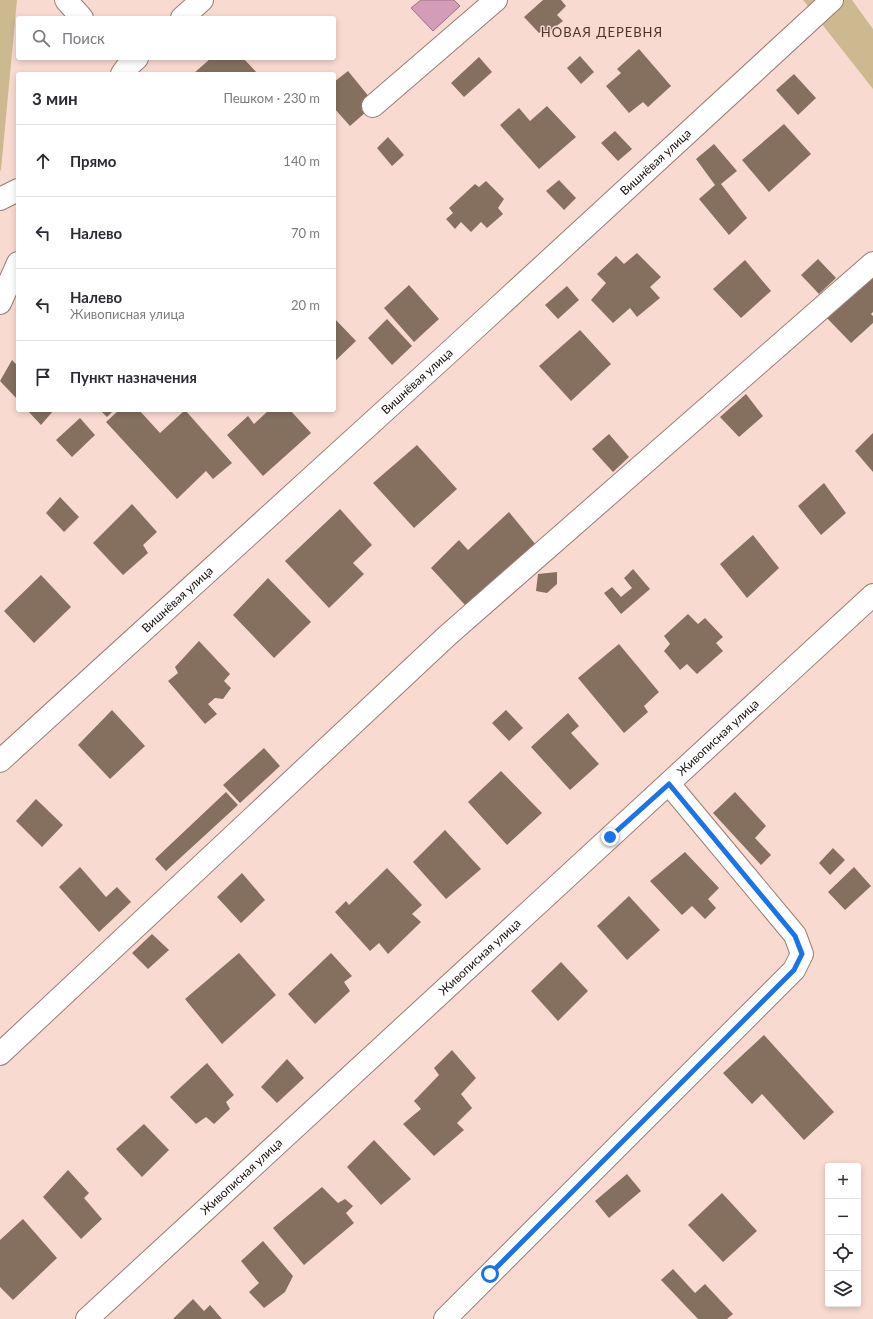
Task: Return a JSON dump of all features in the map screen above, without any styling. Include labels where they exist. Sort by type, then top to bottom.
[{"type":"street","points":[[66,0],[80,16]]},
{"type":"street","points":[[184,16],[202,0]]},
{"type":"street","points":[[373,106],[496,0]]},
{"type":"street","name":"Вишнёвая улица","points":[[0,761],[456,346],[832,0]]},
{"type":"street","points":[[0,199],[16,191]]},
{"type":"street","points":[[0,1054],[448,636],[873,263]]},
{"type":"street","points":[[0,303],[16,267]]},
{"type":"street","name":"Живописная улица","points":[[87,1319],[873,595]]},
{"type":"street","points":[[445,1319],[794,970],[802,954],[795,936],[669,784]]},
{"type":"shaded area","points":[[0,0],[17,0],[0,171]]},
{"type":"shaded area","points":[[421,0],[454,0],[460,6],[433,31],[411,8]]},
{"type":"shaded area","points":[[803,0],[852,0],[873,29],[873,89]]},
{"type":"building","points":[[543,0],[561,0],[566,6],[557,15],[563,21],[545,35],[542,31],[539,33],[524,17]]},
{"type":"building","points":[[639,49],[671,86],[648,107],[643,102],[629,113],[606,86],[621,73],[617,69]]},
{"type":"building","points":[[580,56],[594,72],[581,84],[567,68]]},
{"type":"building","points":[[479,57],[492,72],[464,97],[451,83]]},
{"type":"building","points":[[209,60],[245,60],[256,72],[195,72]]},
{"type":"building","points":[[348,71],[375,104],[350,126],[336,110],[336,80]]},
{"type":"building","points":[[794,74],[816,98],[798,115],[776,90]]},
{"type":"building","points":[[547,106],[576,137],[539,169],[500,125],[519,108],[530,121]]},
{"type":"building","points":[[784,124],[811,154],[769,192],[742,160]]},
{"type":"building","points":[[615,131],[632,149],[618,161],[601,143]]},
{"type":"building","points":[[388,137],[404,155],[392,166],[377,148]]},
{"type":"building","points":[[714,144],[737,171],[721,184],[747,218],[729,235],[699,199],[715,185],[696,159]]},
{"type":"building","points":[[559,180],[576,198],[564,210],[546,191]]},
{"type":"building","points":[[486,181],[504,199],[498,208],[503,214],[487,228],[481,222],[471,232],[461,222],[455,229],[446,219],[453,213],[449,208],[475,184],[479,187]]},
{"type":"building","points":[[637,253],[661,277],[650,287],[660,298],[637,317],[630,308],[613,323],[591,300],[606,283],[597,274],[616,256],[624,264]]},
{"type":"building","points":[[818,259],[836,278],[819,294],[801,275]]},
{"type":"building","points":[[745,260],[771,291],[741,318],[713,289]]},
{"type":"building","points":[[873,273],[873,312],[871,314],[873,316],[873,323],[851,343],[826,317]]},
{"type":"building","points":[[409,285],[439,319],[414,342],[384,308]]},
{"type":"building","points":[[567,286],[579,300],[558,319],[545,305]]},
{"type":"building","points":[[387,319],[412,346],[392,365],[368,338]]},
{"type":"building","points":[[336,320],[356,341],[336,360]]},
{"type":"building","points":[[580,330],[611,364],[571,401],[539,366]]},
{"type":"building","points":[[12,360],[16,364],[16,398],[0,381]]},
{"type":"building","points":[[746,394],[763,416],[739,437],[720,417]]},
{"type":"building","points":[[29,412],[52,412],[41,425]]},
{"type":"building","points":[[102,412],[112,412],[107,417]]},
{"type":"building","points":[[117,412],[141,412],[160,433],[183,412],[187,412],[232,463],[213,479],[206,471],[177,499],[106,422]]},
{"type":"building","points":[[267,412],[292,412],[311,433],[263,476],[227,435],[248,416],[254,424]]},
{"type":"building","points":[[80,418],[95,435],[72,457],[56,440]]},
{"type":"building","points":[[873,433],[873,472],[855,451]]},
{"type":"building","points":[[609,434],[629,457],[613,472],[592,449]]},
{"type":"building","points":[[417,445],[457,489],[414,528],[373,483]]},
{"type":"building","points":[[824,483],[846,513],[821,535],[798,506]]},
{"type":"building","points":[[60,497],[79,517],[64,532],[46,513]]},
{"type":"building","points":[[132,504],[157,532],[143,545],[148,553],[123,575],[93,543]]},
{"type":"building","points":[[340,509],[372,545],[353,563],[364,574],[329,608],[285,561]]},
{"type":"building","points":[[509,512],[536,545],[465,605],[431,568],[459,540],[468,550]]},
{"type":"building","points":[[753,535],[779,568],[747,598],[720,564]]},
{"type":"building","points":[[633,569],[650,589],[621,614],[604,593],[612,587],[621,597],[632,588],[624,578]]},
{"type":"building","points":[[557,572],[557,584],[547,593],[536,591],[538,574]]},
{"type":"building","points":[[41,575],[71,607],[34,643],[4,611]]},
{"type":"building","points":[[268,578],[311,622],[274,658],[233,615]]},
{"type":"building","points":[[688,614],[698,624],[705,618],[723,637],[716,643],[723,651],[697,674],[687,664],[680,670],[664,651],[670,644],[664,636]]},
{"type":"building","points":[[199,641],[230,674],[224,681],[231,688],[223,699],[215,698],[208,704],[217,714],[205,724],[168,681],[178,673],[175,667]]},
{"type":"building","points":[[619,644],[659,692],[644,706],[648,712],[624,733],[578,678]]},
{"type":"building","points":[[112,710],[145,746],[110,779],[78,745]]},
{"type":"building","points":[[506,710],[523,728],[509,741],[492,723]]},
{"type":"building","points":[[568,713],[579,726],[571,733],[599,764],[570,790],[531,747]]},
{"type":"building","points":[[264,748],[280,766],[240,803],[223,785]]},
{"type":"building","points":[[501,771],[542,813],[507,845],[468,802]]},
{"type":"building","points":[[226,792],[238,805],[166,871],[155,859]]},
{"type":"building","points":[[735,792],[766,826],[755,838],[771,855],[761,865],[713,813]]},
{"type":"building","points":[[36,799],[63,825],[42,847],[16,821]]},
{"type":"building","points":[[445,830],[481,869],[446,899],[413,862]]},
{"type":"building","points":[[833,848],[845,860],[830,875],[819,863]]},
{"type":"building","points":[[685,852],[719,888],[708,899],[716,908],[705,919],[692,906],[682,915],[650,881]]},
{"type":"building","points":[[80,867],[106,897],[117,887],[131,902],[99,932],[59,887]]},
{"type":"building","points":[[854,867],[871,886],[845,910],[828,892]]},
{"type":"building","points":[[387,868],[422,905],[412,914],[421,922],[388,954],[379,943],[370,951],[335,912],[346,901],[349,905]]},
{"type":"building","points":[[242,873],[265,900],[241,923],[217,897]]},
{"type":"building","points":[[629,896],[660,930],[627,960],[597,926]]},
{"type":"building","points":[[152,934],[169,950],[148,969],[132,953]]},
{"type":"building","points":[[239,953],[276,995],[222,1044],[185,999]]},
{"type":"building","points":[[331,953],[352,976],[344,982],[350,991],[315,1024],[288,994]]},
{"type":"building","points":[[561,962],[588,991],[558,1021],[531,991]]},
{"type":"building","points":[[764,1035],[834,1112],[804,1140],[762,1094],[752,1104],[723,1073]]},
{"type":"building","points":[[452,1050],[476,1078],[461,1094],[472,1108],[457,1123],[464,1130],[434,1156],[403,1124],[421,1109],[414,1101],[439,1075],[434,1068]]},
{"type":"building","points":[[287,1059],[304,1078],[277,1103],[261,1087]]},
{"type":"building","points":[[207,1063],[234,1095],[226,1102],[230,1109],[214,1124],[206,1117],[196,1124],[170,1097]]},
{"type":"building","points":[[144,1124],[169,1150],[142,1177],[116,1149]]},
{"type":"building","points":[[374,1140],[411,1179],[381,1205],[347,1167]]},
{"type":"building","points":[[68,1170],[89,1193],[84,1198],[102,1219],[81,1239],[43,1197]]},
{"type":"building","points":[[627,1174],[641,1191],[609,1218],[595,1201]]},
{"type":"building","points":[[322,1187],[338,1203],[345,1199],[353,1206],[346,1213],[354,1223],[304,1265],[273,1228]]},
{"type":"building","points":[[722,1193],[757,1231],[723,1262],[688,1225]]},
{"type":"building","points":[[23,1219],[57,1258],[13,1300],[0,1287],[0,1240]]},
{"type":"building","points":[[263,1241],[293,1276],[285,1292],[264,1308],[249,1292],[259,1283],[241,1261]]},
{"type":"building","points":[[673,1269],[695,1293],[705,1284],[733,1314],[727,1319],[698,1319],[661,1280]]},
{"type":"building","points":[[193,1299],[204,1311],[210,1305],[222,1319],[173,1319]]},
{"type":"district","name":"НОВАЯ ДЕРЕВНЯ","points":[[602,32]]},
{"type":"route","points":[[490,1274],[794,970],[802,954],[795,936],[669,784],[610,837]]}]
